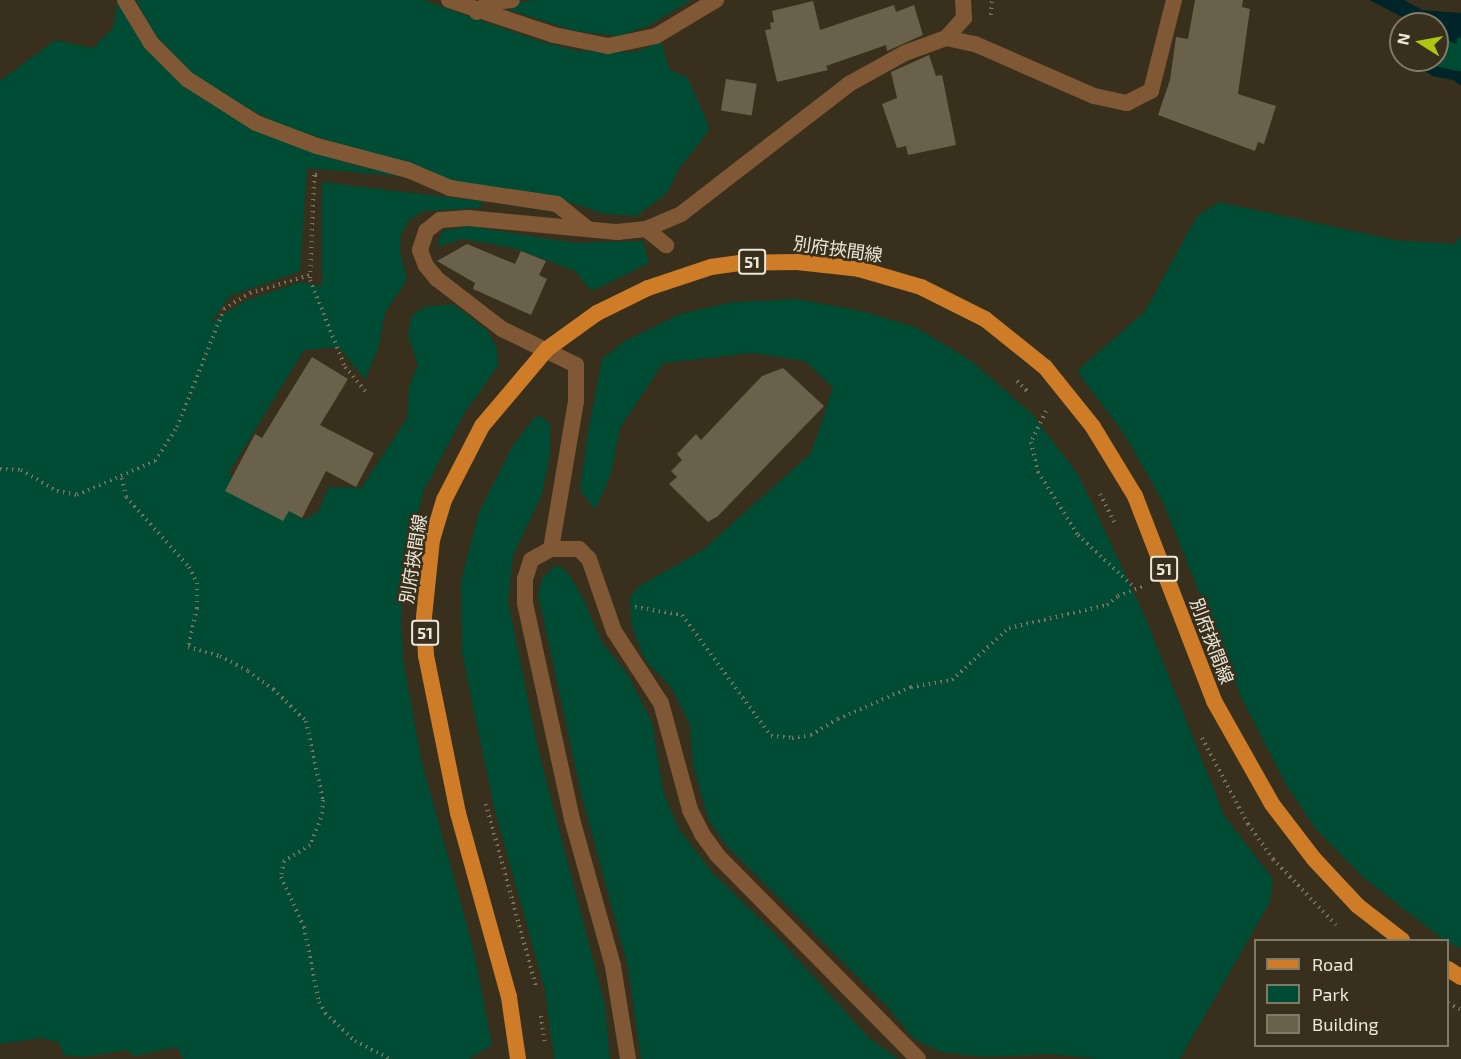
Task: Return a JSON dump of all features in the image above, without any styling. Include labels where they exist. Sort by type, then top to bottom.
[{"type":"main road","name":"別府挾間線","points":[[518,1059],[507,986],[445,754],[426,656],[424,617],[432,540],[461,462],[482,426],[547,349],[597,313],[648,288],[711,267],[740,263],[797,262],[859,269],[921,286],[984,319],[1045,367],[1070,396],[1114,458],[1135,496],[1214,700],[1266,795],[1321,867],[1359,906],[1401,939]]},
{"type":"street","points":[[125,0],[151,43],[187,79],[256,123],[317,147],[408,170],[450,188],[557,204],[587,228]]},
{"type":"street","points":[[449,0],[477,12],[580,43],[608,46],[656,36],[716,0]]},
{"type":"street","points":[[477,12],[488,3],[512,0]]},
{"type":"street","points":[[551,549],[576,401],[576,365],[502,329],[466,297],[437,279],[426,266],[420,250],[426,231],[440,220],[468,218],[617,232],[646,229],[681,214],[849,84],[905,53],[946,38],[964,18],[963,0]]},
{"type":"street","points":[[946,38],[975,44],[1094,96],[1127,103],[1151,91],[1174,0]]},
{"type":"street","points":[[646,229],[666,245]]},
{"type":"street","points":[[628,1059],[613,966],[572,819],[525,604],[525,579],[531,560],[551,549],[579,549],[589,559],[614,631],[661,703],[690,810],[702,834],[717,855],[918,1059]]},
{"type":"path","points":[[326,176],[314,175],[310,275],[345,367],[367,393]]},
{"type":"path","points":[[0,469],[21,470],[57,491],[78,495],[122,478],[155,461],[177,426],[224,309],[250,293],[310,275]]},
{"type":"path","points":[[1011,376],[1034,397]]},
{"type":"path","points":[[1040,404],[1053,420]]},
{"type":"path","points":[[1046,411],[1031,442],[1038,472],[1078,535],[1135,589]]},
{"type":"path","points":[[122,478],[126,497],[189,567],[197,583],[197,608],[188,647],[220,656],[248,671],[273,689],[306,721],[323,800],[321,818],[310,845],[284,861],[281,876],[304,927],[319,1002],[325,1013],[355,1041],[390,1059]]},
{"type":"path","points":[[1099,491],[1117,528]]},
{"type":"path","points":[[1139,576],[1147,596]]},
{"type":"path","points":[[603,594],[626,597],[643,611],[682,615],[771,736],[792,738],[811,735],[838,718],[911,687],[952,680],[1009,628],[1107,605],[1118,596],[1143,586]]},
{"type":"path","points":[[1198,729],[1226,788],[1260,842],[1303,892],[1346,933]]},
{"type":"path","points":[[483,794],[537,991]]},
{"type":"path","points":[[539,1003],[545,1049]]},
{"type":"green space","points":[[118,0],[132,25],[257,131],[352,165],[409,177],[307,168],[300,271],[230,296],[210,323],[245,301],[300,282],[322,286],[322,182],[485,202],[479,208],[423,211],[409,220],[401,235],[400,251],[407,280],[385,313],[378,349],[365,380],[339,347],[304,350],[228,474],[304,520],[318,512],[329,487],[361,488],[407,418],[409,386],[418,365],[408,336],[411,316],[424,307],[453,304],[487,330],[497,348],[498,366],[465,412],[423,492],[404,575],[401,619],[403,659],[421,759],[473,947],[492,1045],[469,1059],[183,1059],[177,1047],[134,1056],[127,1050],[84,1057],[64,1055],[58,1042],[41,1038],[0,1044],[0,81],[55,40],[93,48],[113,28]]},
{"type":"green space","points":[[136,0],[423,0],[539,41],[578,51],[635,52],[661,42],[669,69],[688,78],[710,129],[679,169],[667,193],[636,216],[605,214],[548,195],[465,185],[278,124],[246,107],[191,73],[155,35]]},
{"type":"green space","points":[[538,0],[691,0],[648,26],[619,36],[575,31],[494,5]]},
{"type":"green space","points":[[1458,37],[1461,38],[1461,77],[1445,72],[1449,72],[1449,41],[1455,44]]},
{"type":"green space","points":[[1219,202],[1395,240],[1455,244],[1461,235],[1461,949],[1449,943],[1449,939],[1443,939],[1364,878],[1316,829],[1287,786],[1241,697],[1163,502],[1125,435],[1077,371],[1145,311],[1197,216]]},
{"type":"green space","points":[[468,226],[574,243],[643,241],[649,263],[592,291],[575,271],[514,248],[462,239],[437,247],[442,231]]},
{"type":"green space","points":[[797,299],[861,311],[915,327],[970,360],[1031,413],[1077,473],[1145,617],[1224,815],[1273,879],[1270,902],[1180,1059],[1099,1059],[1050,1054],[983,1057],[941,1052],[913,1038],[887,1006],[726,845],[708,818],[693,765],[690,725],[671,687],[645,660],[631,623],[630,597],[638,587],[704,549],[811,453],[833,388],[805,361],[752,353],[663,363],[620,428],[611,474],[595,510],[580,490],[588,432],[602,359],[625,341],[680,314],[733,302]]},
{"type":"green space","points":[[541,416],[550,424],[550,455],[542,494],[513,556],[508,601],[538,749],[605,1005],[610,1059],[554,1059],[545,990],[493,804],[462,652],[461,582],[479,512],[512,447],[535,417]]},
{"type":"green space","points":[[556,564],[568,573],[584,600],[602,643],[626,672],[652,722],[664,794],[679,829],[711,871],[773,932],[869,1038],[898,1059],[641,1059],[628,967],[581,793],[538,594],[543,577]]},
{"type":"water","points":[[1369,0],[1404,0],[1422,10],[1448,12],[1392,12]]},
{"type":"water","points":[[1449,12],[1461,13],[1461,38],[1458,37],[1456,44],[1449,41]]},
{"type":"building","points":[[1195,0],[1243,0],[1242,7],[1250,9],[1238,94],[1276,106],[1264,144],[1258,142],[1255,151],[1158,115],[1170,80],[1176,37],[1188,39]]},
{"type":"building","points":[[813,1],[820,30],[894,5],[896,12],[914,5],[923,35],[887,51],[886,45],[826,66],[828,70],[777,82],[765,30],[771,29],[770,23],[774,22],[772,11]]},
{"type":"building","points":[[929,55],[936,76],[942,75],[956,145],[908,155],[906,146],[897,148],[882,104],[897,98],[891,72]]},
{"type":"building","points":[[726,79],[757,84],[752,115],[721,111]]},
{"type":"building","points":[[467,244],[515,264],[521,251],[546,261],[539,275],[547,279],[531,315],[473,289],[475,283],[437,261]]},
{"type":"building","points":[[312,357],[348,379],[320,425],[374,453],[356,487],[326,471],[302,518],[289,511],[283,521],[225,491],[255,434],[262,438]]},
{"type":"building","points":[[783,368],[824,406],[718,516],[708,522],[669,484],[677,477],[671,471],[682,460],[677,454],[696,434],[701,440],[762,376]]},
{"type":"waterway","points":[[1439,72],[1458,76],[1461,80]]}]
